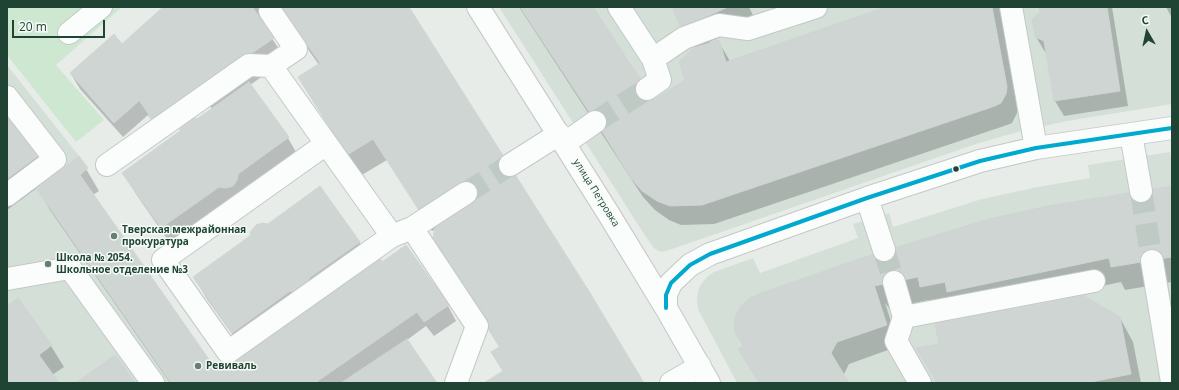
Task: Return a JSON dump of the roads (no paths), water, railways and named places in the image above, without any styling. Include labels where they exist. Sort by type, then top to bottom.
[{"type":"street","points":[[69,33],[101,7]]},
{"type":"street","name":"улица Петровка","points":[[478,7],[562,139],[666,308],[704,375]]},
{"type":"street","points":[[619,7],[653,59],[660,80],[647,89]]},
{"type":"street","points":[[653,59],[684,38],[719,25],[748,29],[816,7]]},
{"type":"street","points":[[1011,7],[1036,148]]},
{"type":"street","points":[[107,166],[249,64],[271,66],[296,49],[270,11]]},
{"type":"street","points":[[271,66],[392,236]]},
{"type":"street","points":[[7,97],[55,159],[7,196]]},
{"type":"street","points":[[510,165],[595,122]]},
{"type":"street","points":[[666,308],[666,295],[671,283],[690,265],[710,254],[866,198],[980,161],[1036,148],[1172,128]]},
{"type":"street","points":[[1131,134],[1141,191]]},
{"type":"street","points":[[326,144],[163,260],[228,352],[392,236],[412,228],[466,193]]},
{"type":"street","points":[[866,198],[884,250]]},
{"type":"street","points":[[412,228],[477,326],[456,383]]},
{"type":"street","points":[[1152,260],[1166,305],[1172,382]]},
{"type":"street","points":[[7,279],[70,268],[153,383]]},
{"type":"street","points":[[904,317],[1094,281]]},
{"type":"street","points":[[894,282],[904,317],[896,341],[920,383]]},
{"type":"street","points":[[672,383],[704,375]]},
{"type":"tunnel","points":[[595,122],[647,89]]},
{"type":"tunnel","points":[[466,193],[510,165]]},
{"type":"tunnel","points":[[1141,191],[1152,261]]},
{"type":"tunnel","points":[[884,250],[894,282]]},
{"type":"place","name":"Тверская межрайонная прокуратура","points":[[114,236]]},
{"type":"place","name":"Школа № 2054. Школьное отделение №3","points":[[48,264]]},
{"type":"place","name":"Ревиваль","points":[[198,366]]}]
